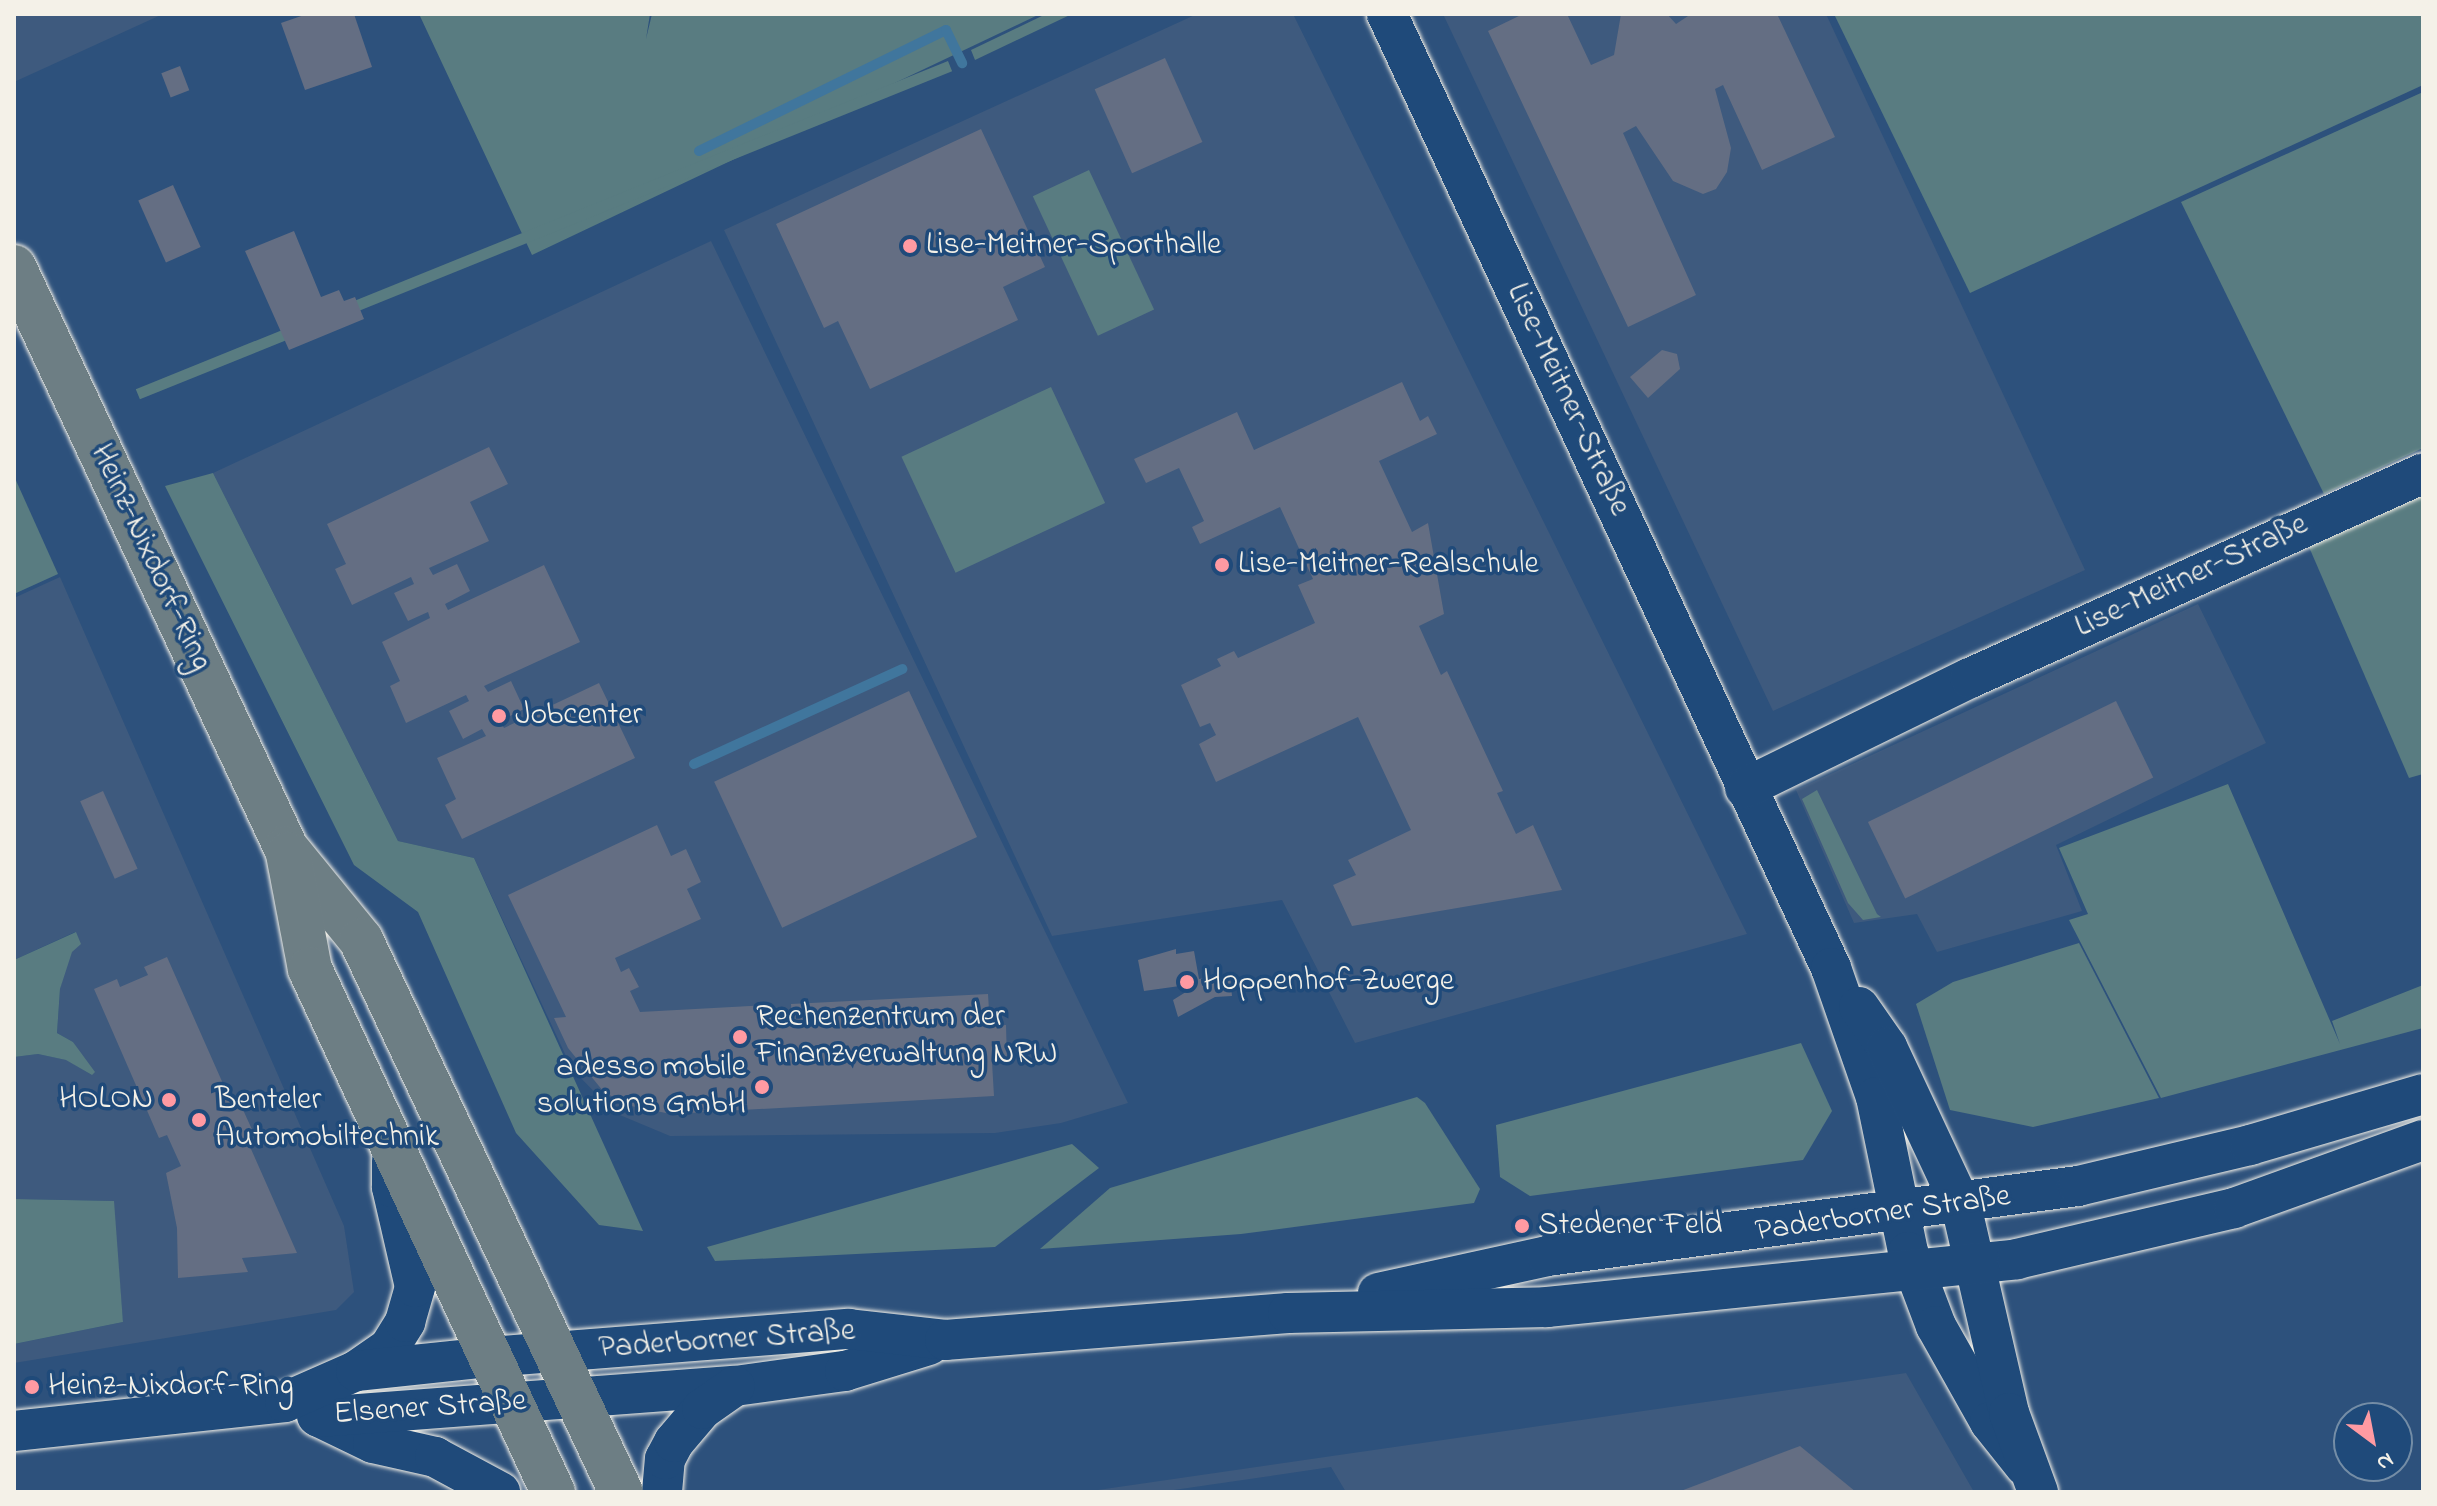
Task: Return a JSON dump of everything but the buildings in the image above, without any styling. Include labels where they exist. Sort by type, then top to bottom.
[{"type":"main road","name":"Heinz-Nixdorf-Ring","points":[[14,267],[286,848],[310,969],[553,1492]]},
{"type":"main road","name":"Heinz-Nixdorf-Ring","points":[[286,848],[361,940],[621,1492]]},
{"type":"street","name":"Lise-Meitner-Straße","points":[[1387,14],[1831,968],[1876,1097],[1902,1213]]},
{"type":"street","name":"Lise-Meitner-Straße","points":[[1745,788],[1970,678],[2423,473]]},
{"type":"street","name":"Lise-Meitner-Straße","points":[[1831,968],[1887,1047],[1961,1205],[1977,1263]]},
{"type":"street","name":"Paderborner Straße","points":[[1288,1313],[1547,1256],[1961,1205],[2155,1169],[2423,1094]]},
{"type":"street","name":"Paderborner Straße","points":[[556,1352],[849,1329],[945,1340],[1288,1313],[1547,1307],[1914,1271],[2089,1245],[2234,1208],[2423,1140]]},
{"type":"street","points":[[356,1371],[389,1348],[405,1322],[415,1287],[392,1187],[392,1144]]},
{"type":"street","points":[[1902,1213],[1914,1271],[1971,1392],[2032,1479]]},
{"type":"street","points":[[1977,1263],[2032,1479]]},
{"type":"street","name":"Paderborner Straße","points":[[578,1401],[735,1386],[845,1371],[945,1340]]},
{"type":"street","name":"Elsener Straße","points":[[302,1410],[356,1371],[556,1352]]},
{"type":"street","points":[[662,1492],[665,1459],[674,1442],[702,1409],[735,1386]]},
{"type":"street","name":"Elsener Straße","points":[[14,1431],[302,1410],[578,1401]]},
{"type":"street","points":[[302,1410],[373,1443],[435,1457],[500,1492]]},
{"type":"shaded area","points":[[14,14],[163,14],[14,82]]},
{"type":"shaded area","name":"Lise-Meitner-Realschule","points":[[1197,14],[1293,14],[1747,934],[1355,1043],[1282,900],[1052,936],[724,230]]},
{"type":"shaded area","points":[[1443,14],[1826,14],[2085,570],[1773,711]]},
{"type":"shaded area","points":[[711,241],[1128,1103],[1061,1123],[995,1133],[670,1136],[615,1113],[572,1069],[474,858],[398,841],[213,473]]},
{"type":"shaded area","points":[[60,577],[344,1226],[354,1292],[336,1310],[14,1363],[14,1344],[123,1322],[113,1201],[14,1199],[14,1057],[38,1054],[67,1060],[92,1075],[73,1042],[57,1033],[60,989],[75,932],[14,960],[14,598]]},
{"type":"shaded area","points":[[2198,604],[2266,743],[2056,845],[2082,911],[1937,952],[1917,914],[1854,923],[1796,790]]},
{"type":"shaded area","points":[[1906,1373],[1974,1492],[1346,1492],[1331,1467],[1160,1492],[1084,1492]]},
{"type":"green space","points":[[419,14],[650,14],[646,39],[652,14],[1040,14],[532,255]]},
{"type":"green space","points":[[1046,14],[1072,14],[975,60],[971,50]]},
{"type":"green space","points":[[1834,14],[2423,14],[2423,85],[1970,293]]},
{"type":"green space","points":[[948,61],[952,71],[140,399],[136,389]]},
{"type":"green space","points":[[2423,92],[2423,448],[2324,494],[2181,202]]},
{"type":"green space","points":[[1089,170],[1154,310],[1098,336],[1033,196]]},
{"type":"green space","points":[[1051,387],[1105,503],[956,573],[901,457]]},
{"type":"green space","points":[[213,473],[398,841],[474,858],[643,1231],[599,1225],[516,1133],[418,912],[354,865],[165,486]]},
{"type":"green space","points":[[14,476],[58,574],[14,594]]},
{"type":"green space","points":[[2423,493],[2423,774],[2409,778],[2309,547]]},
{"type":"green space","points":[[2228,784],[2340,1044],[2332,1021],[2423,985],[2423,1028],[2161,1098],[2069,920],[2088,914],[2059,848]]},
{"type":"green space","points":[[1817,790],[1881,917],[1863,920],[1848,903],[1802,799]]},
{"type":"green space","points":[[76,932],[81,944],[72,952],[60,989],[57,1033],[73,1042],[95,1072],[92,1075],[66,1060],[38,1054],[14,1057],[14,960]]},
{"type":"green space","points":[[2079,943],[2159,1098],[2033,1127],[1950,1110],[1916,1004],[1953,982]]},
{"type":"green space","points":[[1801,1043],[1832,1111],[1803,1160],[1530,1196],[1500,1177],[1496,1125]]},
{"type":"green space","points":[[1417,1097],[1425,1103],[1480,1189],[1474,1203],[1241,1234],[1040,1249],[1110,1188]]},
{"type":"green space","points":[[1072,1144],[1099,1168],[995,1247],[715,1261],[707,1247]]},
{"type":"green space","points":[[14,1199],[114,1201],[123,1322],[14,1344]]},
{"type":"waterway","points":[[699,151],[946,30],[962,63]]},
{"type":"waterway","points":[[694,764],[902,669]]},
{"type":"place","name":"Lise-Meitner-Sporthalle","points":[[910,246]]},
{"type":"place","name":"Lise-Meitner-Realschule","points":[[1222,565]]},
{"type":"place","name":"Jobcenter","points":[[499,716]]},
{"type":"place","name":"Hoppenhof-Zwerge","points":[[1187,982]]},
{"type":"place","name":"Rechenzentrum der Finanzverwaltung NRW","points":[[740,1037]]},
{"type":"place","name":"adesso mobile solutions GmbH","points":[[762,1087]]},
{"type":"place","name":"HOLON","points":[[169,1100]]},
{"type":"place","name":"Benteler Automobiltechnik","points":[[199,1120]]},
{"type":"place","name":"Stedener Feld","points":[[1522,1226]]},
{"type":"place","name":"Heinz-Nixdorf-Ring","points":[[32,1387]]}]
